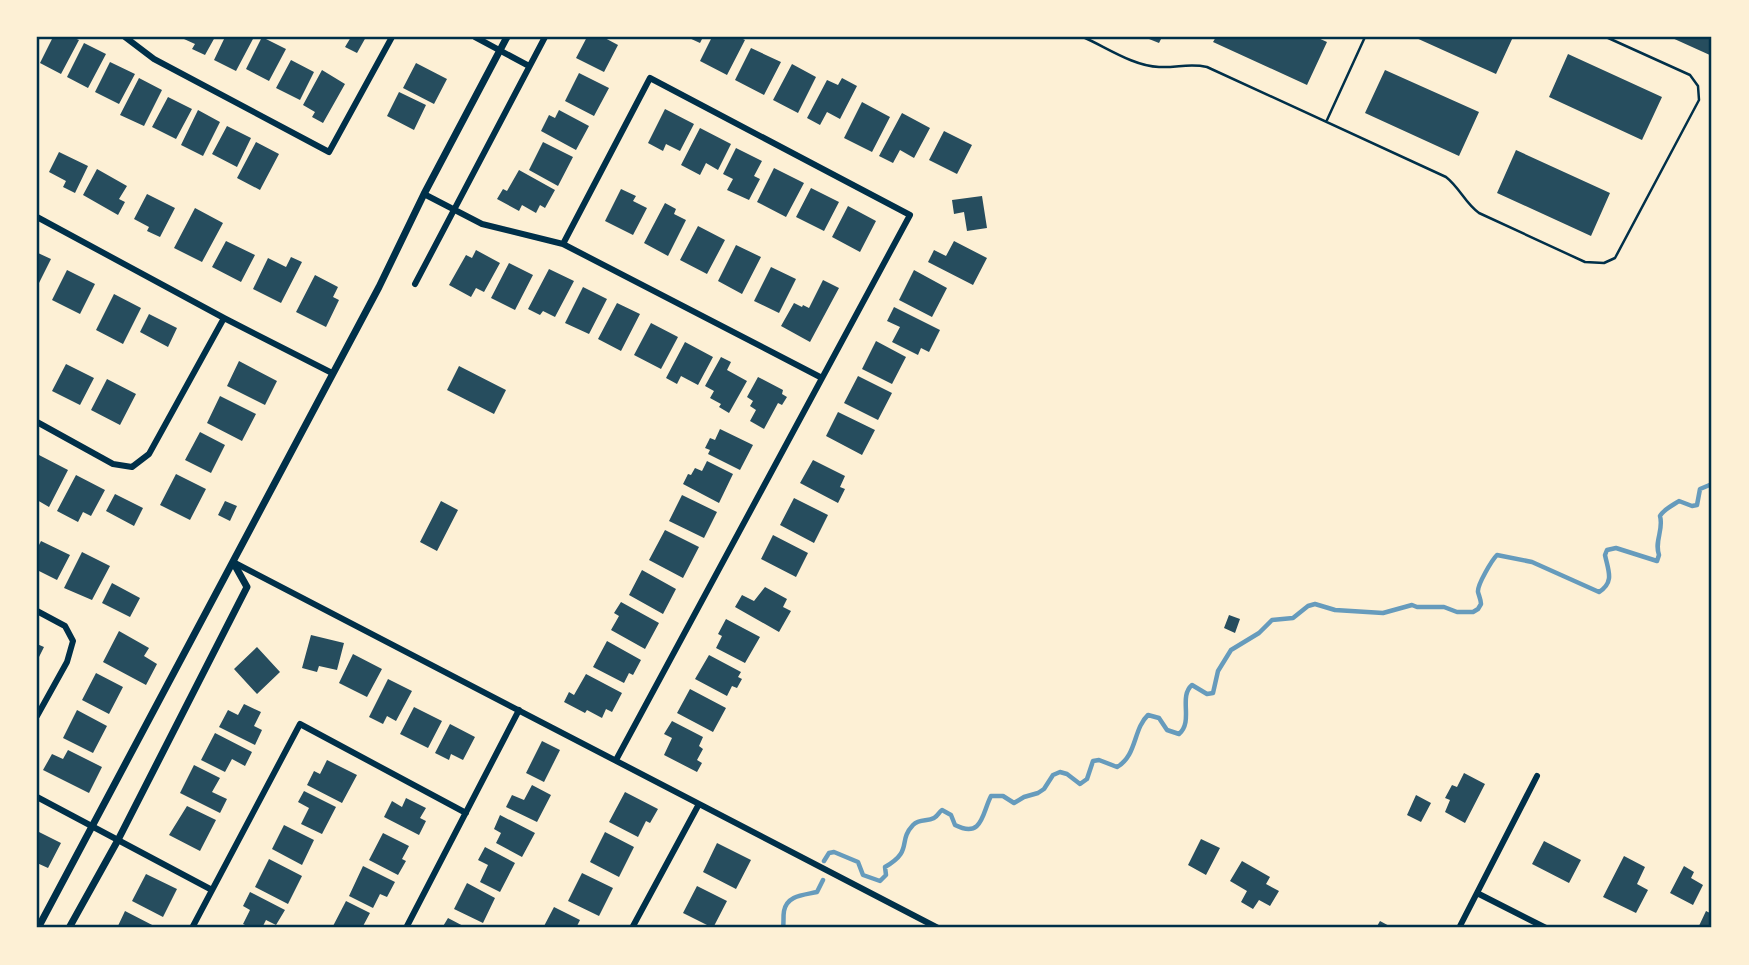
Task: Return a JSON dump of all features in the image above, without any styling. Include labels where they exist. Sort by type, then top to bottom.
[{"type":"street","points":[[125,37],[154,59],[329,152],[392,37]]},
{"type":"street","points":[[475,37],[529,66]]},
{"type":"street","points":[[38,928],[379,287],[424,194],[507,37]]},
{"type":"street","points":[[415,284],[545,37]]},
{"type":"street","points":[[562,244],[650,78],[910,215],[617,760]]},
{"type":"street","points":[[424,194],[482,224],[562,244],[822,378]]},
{"type":"street","points":[[37,217],[332,373]]},
{"type":"street","points":[[37,422],[113,464],[132,467],[149,454],[224,318]]},
{"type":"street","points":[[233,562],[938,928]]},
{"type":"street","points":[[68,928],[118,840],[247,587],[233,562]]},
{"type":"street","points":[[37,611],[65,626],[72,641],[67,662],[37,716]]},
{"type":"street","points":[[406,928],[519,710]]},
{"type":"street","points":[[192,928],[300,724],[466,813]]},
{"type":"street","points":[[1459,928],[1537,776]]},
{"type":"street","points":[[37,797],[212,890]]},
{"type":"street","points":[[632,928],[699,804]]},
{"type":"street","points":[[1477,893],[1546,928]]},
{"type":"lane","points":[[1083,37],[1143,64],[1158,67],[1193,64],[1207,68],[1446,177],[1455,184],[1468,205],[1479,213],[1585,262],[1604,263],[1615,258],[1699,100],[1698,86],[1690,75],[1606,37]]},
{"type":"lane","points":[[1326,121],[1365,37]]},
{"type":"building","points":[[53,37],[72,37],[79,40],[61,74],[40,63]]},
{"type":"building","points":[[215,37],[205,55],[192,49],[195,44],[184,39]]},
{"type":"building","points":[[225,37],[254,37],[236,71],[214,60]]},
{"type":"building","points":[[262,37],[286,49],[269,81],[246,69]]},
{"type":"building","points":[[351,37],[366,37],[357,53],[345,47]]},
{"type":"building","points":[[587,37],[603,37],[618,45],[604,72],[576,58]]},
{"type":"building","points":[[687,37],[703,37],[700,43]]},
{"type":"building","points":[[712,37],[739,37],[745,40],[727,75],[700,61]]},
{"type":"building","points":[[1144,37],[1162,37],[1159,43]]},
{"type":"building","points":[[1216,37],[1316,37],[1327,42],[1307,85],[1213,42]]},
{"type":"building","points":[[1414,37],[1513,37],[1496,74]]},
{"type":"building","points":[[1670,37],[1712,37],[1712,56]]},
{"type":"building","points":[[84,43],[106,54],[88,88],[67,77]]},
{"type":"building","points":[[751,48],[781,62],[764,95],[735,80]]},
{"type":"building","points":[[1568,54],[1662,97],[1642,140],[1549,97]]},
{"type":"building","points":[[291,60],[314,72],[300,100],[276,88]]},
{"type":"building","points":[[110,62],[135,74],[119,104],[95,92]]},
{"type":"building","points":[[416,63],[447,79],[434,104],[403,88]]},
{"type":"building","points":[[792,64],[816,77],[798,113],[773,100]]},
{"type":"building","points":[[322,70],[345,84],[323,123],[312,117],[315,112],[303,105]]},
{"type":"building","points":[[1385,70],[1479,112],[1459,156],[1365,113]]},
{"type":"building","points":[[579,73],[609,88],[594,116],[565,101]]},
{"type":"building","points":[[139,78],[162,90],[144,126],[120,115]]},
{"type":"building","points":[[842,78],[857,86],[840,119],[827,112],[820,125],[807,118],[827,80],[838,85]]},
{"type":"building","points":[[399,92],[426,105],[414,130],[387,116]]},
{"type":"building","points":[[168,97],[192,109],[176,139],[152,127]]},
{"type":"building","points":[[862,102],[890,117],[872,152],[844,138]]},
{"type":"building","points":[[665,109],[694,124],[680,151],[666,144],[663,151],[648,143]]},
{"type":"building","points":[[198,110],[220,122],[203,156],[181,145]]},
{"type":"building","points":[[559,110],[589,126],[576,150],[541,131],[549,115],[555,118]]},
{"type":"building","points":[[902,113],[930,128],[914,158],[900,150],[893,163],[879,156]]},
{"type":"building","points":[[227,126],[251,138],[237,167],[212,154]]},
{"type":"building","points":[[700,128],[731,144],[718,170],[706,163],[700,175],[681,165]]},
{"type":"building","points":[[944,131],[972,145],[957,174],[929,160]]},
{"type":"building","points":[[256,142],[279,154],[260,190],[237,178]]},
{"type":"building","points":[[543,142],[573,157],[558,186],[529,170]]},
{"type":"building","points":[[736,148],[762,161],[754,176],[760,179],[749,200],[727,190],[733,179],[723,174]]},
{"type":"building","points":[[1516,150],[1610,193],[1591,236],[1497,193]]},
{"type":"building","points":[[59,152],[88,166],[75,193],[63,187],[66,181],[49,172]]},
{"type":"building","points":[[774,168],[804,183],[786,217],[757,202]]},
{"type":"building","points":[[97,169],[127,186],[119,199],[125,202],[118,215],[83,195]]},
{"type":"building","points":[[519,170],[555,190],[545,208],[540,205],[536,213],[522,205],[519,211],[497,199],[503,189],[507,191]]},
{"type":"building","points":[[811,188],[839,202],[824,231],[796,217]]},
{"type":"building","points":[[621,189],[636,196],[633,201],[647,208],[633,235],[605,221]]},
{"type":"building","points":[[147,194],[175,208],[160,237],[147,231],[149,227],[134,219]]},
{"type":"building","points":[[982,196],[987,228],[967,231],[964,212],[954,214],[952,200]]},
{"type":"building","points":[[665,203],[676,209],[674,214],[686,220],[668,256],[644,243]]},
{"type":"building","points":[[848,206],[876,221],[860,252],[832,237]]},
{"type":"building","points":[[195,208],[223,223],[202,262],[174,248]]},
{"type":"building","points":[[698,226],[725,240],[707,274],[680,260]]},
{"type":"building","points":[[226,241],[255,255],[241,282],[212,267]]},
{"type":"building","points":[[954,241],[987,258],[973,285],[928,262],[934,250],[946,256]]},
{"type":"building","points":[[736,245],[761,257],[742,294],[718,281]]},
{"type":"building","points":[[476,250],[500,263],[484,292],[476,288],[471,297],[449,285],[466,255],[472,258]]},
{"type":"building","points":[[37,254],[51,259],[37,287]]},
{"type":"building","points":[[291,257],[302,262],[281,303],[253,289],[268,258],[286,267]]},
{"type":"building","points":[[509,263],[533,275],[515,310],[491,298]]},
{"type":"building","points":[[771,267],[796,279],[779,313],[754,301]]},
{"type":"building","points":[[549,269],[574,281],[555,317],[543,311],[540,315],[528,309]]},
{"type":"building","points":[[67,270],[95,284],[80,314],[52,300]]},
{"type":"building","points":[[914,270],[947,288],[932,317],[899,300]]},
{"type":"building","points":[[315,275],[338,287],[333,297],[339,300],[326,327],[296,312]]},
{"type":"building","points":[[823,280],[839,288],[810,342],[781,326],[794,303],[809,308]]},
{"type":"building","points":[[583,287],[607,299],[589,334],[565,323]]},
{"type":"building","points":[[114,294],[141,308],[123,344],[96,330]]},
{"type":"building","points":[[617,303],[640,314],[621,351],[598,339]]},
{"type":"building","points":[[894,307],[940,330],[929,352],[921,348],[918,355],[892,342],[900,327],[887,321]]},
{"type":"building","points":[[149,314],[177,328],[168,347],[140,332]]},
{"type":"building","points":[[651,323],[678,337],[661,369],[634,355]]},
{"type":"building","points":[[876,341],[906,357],[892,384],[862,369]]},
{"type":"building","points":[[685,342],[713,357],[698,385],[681,376],[677,384],[666,378]]},
{"type":"building","points":[[721,357],[731,362],[727,370],[747,381],[729,413],[719,407],[721,404],[710,398],[714,391],[705,386]]},
{"type":"building","points":[[239,361],[277,381],[265,405],[227,386]]},
{"type":"building","points":[[66,364],[94,378],[80,405],[52,391]]},
{"type":"building","points":[[459,366],[506,390],[494,414],[447,390]]},
{"type":"building","points":[[858,376],[892,393],[878,420],[844,403]]},
{"type":"building","points":[[758,377],[783,390],[782,394],[787,397],[782,405],[778,403],[764,429],[750,421],[756,410],[750,406],[753,401],[747,397]]},
{"type":"building","points":[[107,379],[136,394],[120,425],[91,410]]},
{"type":"building","points":[[220,396],[256,414],[242,441],[207,423]]},
{"type":"building","points":[[838,412],[875,430],[862,455],[826,436]]},
{"type":"building","points":[[720,429],[753,445],[740,470],[708,454],[710,450],[705,448],[710,438],[715,440]]},
{"type":"building","points":[[200,432],[225,445],[211,473],[185,460]]},
{"type":"building","points":[[39,455],[68,470],[49,507],[37,500]]},
{"type":"building","points":[[813,460],[845,476],[840,487],[845,489],[838,503],[800,483]]},
{"type":"building","points":[[707,461],[733,474],[719,503],[683,484],[695,468],[702,471]]},
{"type":"building","points":[[176,474],[206,489],[190,520],[160,505]]},
{"type":"building","points":[[76,475],[105,490],[91,516],[83,512],[78,522],[57,511]]},
{"type":"building","points":[[115,494],[143,508],[134,526],[106,511]]},
{"type":"building","points":[[682,495],[717,512],[704,538],[669,521]]},
{"type":"building","points":[[794,498],[828,515],[814,543],[780,525]]},
{"type":"building","points":[[225,501],[237,506],[230,521],[218,515]]},
{"type":"building","points":[[441,501],[458,510],[437,551],[420,542]]},
{"type":"building","points":[[665,530],[699,547],[683,578],[649,560]]},
{"type":"building","points":[[773,535],[808,553],[796,577],[761,559]]},
{"type":"building","points":[[41,541],[70,555],[57,580],[37,570],[37,549]]},
{"type":"building","points":[[82,552],[110,566],[92,600],[64,588]]},
{"type":"building","points":[[642,570],[676,589],[663,614],[629,595]]},
{"type":"building","points":[[112,583],[140,598],[130,617],[102,603]]},
{"type":"building","points":[[765,587],[787,599],[783,607],[791,611],[779,632],[735,607],[742,595],[754,601]]},
{"type":"building","points":[[621,602],[659,623],[645,649],[611,630],[619,616],[614,613]]},
{"type":"building","points":[[1229,615],[1240,619],[1235,633],[1224,628]]},
{"type":"building","points":[[726,619],[760,637],[745,663],[716,648],[722,636],[718,634]]},
{"type":"building","points":[[119,631],[149,648],[144,656],[157,664],[146,685],[103,662]]},
{"type":"building","points":[[311,635],[344,643],[337,670],[319,666],[317,672],[302,668]]},
{"type":"building","points":[[607,641],[641,660],[633,675],[629,673],[624,683],[593,667]]},
{"type":"building","points":[[37,644],[44,647],[37,661]]},
{"type":"building","points":[[257,647],[280,672],[257,694],[234,669]]},
{"type":"building","points":[[353,654],[382,669],[367,697],[339,683]]},
{"type":"building","points":[[709,655],[741,672],[738,677],[742,679],[737,688],[732,686],[727,696],[695,679]]},
{"type":"building","points":[[96,673],[123,687],[109,714],[82,700]]},
{"type":"building","points":[[586,674],[622,693],[612,712],[606,709],[602,718],[564,702],[569,692],[574,695]]},
{"type":"building","points":[[388,679],[412,691],[396,721],[387,716],[383,724],[369,717]]},
{"type":"building","points":[[690,689],[726,708],[713,732],[677,713]]},
{"type":"building","points":[[244,704],[261,712],[254,726],[262,730],[255,745],[219,727],[228,710],[238,715]]},
{"type":"building","points":[[414,707],[442,721],[428,748],[400,734]]},
{"type":"building","points":[[77,710],[107,726],[93,753],[63,738]]},
{"type":"building","points":[[672,721],[703,737],[699,746],[703,749],[697,760],[702,763],[697,772],[664,755],[672,738],[664,734]]},
{"type":"building","points":[[450,724],[475,737],[463,760],[451,754],[449,760],[435,753]]},
{"type":"building","points":[[215,733],[252,752],[245,766],[232,759],[225,772],[201,760]]},
{"type":"building","points":[[542,741],[560,750],[544,782],[526,773]]},
{"type":"building","points":[[68,750],[102,767],[89,793],[43,770],[52,754],[63,759]]},
{"type":"building","points":[[327,760],[357,775],[342,803],[307,785],[314,771],[320,774]]},
{"type":"building","points":[[194,765],[220,778],[212,792],[227,799],[220,813],[180,793]]},
{"type":"building","points":[[1464,773],[1485,784],[1465,823],[1445,812],[1450,800],[1445,798],[1452,785],[1457,787]]},
{"type":"building","points":[[532,785],[551,795],[537,822],[506,807],[512,795],[524,800]]},
{"type":"building","points":[[304,791],[336,807],[322,834],[301,824],[309,808],[298,802]]},
{"type":"building","points":[[625,792],[658,809],[650,823],[646,821],[638,837],[609,822]]},
{"type":"building","points":[[1416,795],[1431,803],[1421,822],[1407,815]]},
{"type":"building","points":[[406,798],[426,808],[420,818],[426,821],[419,835],[384,817],[392,801],[402,807]]},
{"type":"building","points":[[187,806],[216,820],[200,851],[169,835]]},
{"type":"building","points":[[500,815],[535,833],[522,857],[496,843],[501,833],[494,829]]},
{"type":"building","points":[[284,825],[314,840],[302,865],[272,849]]},
{"type":"building","points":[[37,831],[61,843],[48,868],[37,863]]},
{"type":"building","points":[[605,832],[634,847],[619,877],[590,862]]},
{"type":"building","points":[[383,833],[409,846],[402,859],[406,861],[398,875],[369,860]]},
{"type":"building","points":[[1201,839],[1220,848],[1206,875],[1188,865]]},
{"type":"building","points":[[1544,841],[1581,860],[1569,883],[1532,864]]},
{"type":"building","points":[[717,843],[751,860],[736,889],[703,872]]},
{"type":"building","points":[[485,847],[515,863],[500,892],[480,882],[488,865],[478,860]]},
{"type":"building","points":[[1624,856],[1645,867],[1637,884],[1648,890],[1636,913],[1603,897]]},
{"type":"building","points":[[269,859],[302,876],[288,904],[255,887]]},
{"type":"building","points":[[1242,861],[1270,877],[1266,884],[1279,891],[1270,906],[1259,900],[1253,909],[1241,902],[1247,891],[1230,881]]},
{"type":"building","points":[[363,866],[395,882],[387,897],[380,894],[373,908],[349,896]]},
{"type":"building","points":[[1684,866],[1694,872],[1691,878],[1703,885],[1693,905],[1670,893]]},
{"type":"building","points":[[582,873],[613,888],[599,916],[568,901]]},
{"type":"building","points":[[146,874],[177,889],[163,917],[132,901]]},
{"type":"building","points":[[467,883],[495,898],[483,923],[454,909]]},
{"type":"building","points":[[697,886],[727,901],[713,928],[683,913]]},
{"type":"building","points":[[250,892],[285,910],[276,925],[266,920],[262,928],[251,928],[243,924],[250,910],[243,906]]},
{"type":"building","points":[[346,901],[370,913],[362,928],[332,928]]},
{"type":"building","points":[[554,907],[580,920],[576,928],[543,928]]},
{"type":"building","points":[[125,911],[158,928],[117,928]]},
{"type":"building","points":[[1706,911],[1712,914],[1712,928],[1698,928]]},
{"type":"building","points":[[448,918],[467,928],[442,928]]},
{"type":"building","points":[[1380,921],[1393,928],[1376,928]]},
{"type":"waterway","points":[[824,861],[829,853],[834,852],[858,862],[863,875],[880,881],[886,875],[885,867],[902,851],[908,831],[913,825],[934,818],[942,810],[951,815],[955,825],[971,829],[980,822],[991,796],[1003,796],[1014,803],[1044,789],[1053,775],[1060,772],[1080,784],[1087,779],[1093,761],[1099,760],[1117,767],[1128,756],[1148,715],[1159,718],[1167,730],[1179,734],[1185,723],[1186,696],[1192,685],[1207,694],[1213,693],[1218,671],[1231,650],[1259,633],[1272,620],[1293,618],[1308,606],[1315,604],[1335,610],[1383,613],[1412,605],[1473,612],[1481,604],[1478,592],[1480,584],[1497,555],[1532,562],[1599,592],[1609,580],[1605,555],[1607,550],[1616,548],[1657,561],[1661,514],[1679,501],[1697,505],[1700,489],[1712,484]]},
{"type":"waterway","points":[[783,928],[784,911],[789,902],[817,892],[823,880]]}]
